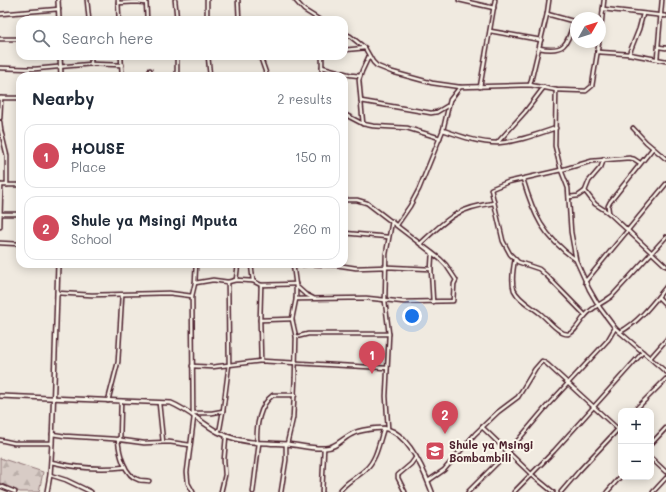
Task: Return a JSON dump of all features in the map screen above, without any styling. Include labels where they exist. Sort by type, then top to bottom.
[{"type":"street","points":[[58,0],[59,16]]},
{"type":"street","points":[[87,0],[89,16]]},
{"type":"street","points":[[175,0],[177,16]]},
{"type":"street","points":[[207,0],[207,16]]},
{"type":"street","points":[[238,0],[239,16]]},
{"type":"street","points":[[295,0],[304,10],[314,16]]},
{"type":"street","points":[[459,0],[494,8]]},
{"type":"street","points":[[480,86],[495,0]]},
{"type":"street","points":[[530,85],[549,0]]},
{"type":"street","points":[[603,12],[604,0]]},
{"type":"street","points":[[657,59],[662,0]]},
{"type":"street","points":[[119,16],[118,2],[146,1],[147,16]]},
{"type":"street","points":[[0,14],[59,9]]},
{"type":"street","points":[[603,9],[666,16]]},
{"type":"street","points":[[547,14],[570,21]]},
{"type":"street","points":[[629,54],[643,14]]},
{"type":"street","points":[[490,30],[541,40]]},
{"type":"street","points":[[539,48],[552,51],[563,47],[570,35]]},
{"type":"street","points":[[348,36],[365,48],[377,66],[383,69],[432,83],[460,87],[530,85],[556,90],[586,92],[592,86],[598,48]]},
{"type":"street","points":[[0,40],[16,39]]},
{"type":"street","points":[[658,47],[666,48]]},
{"type":"street","points":[[348,50],[365,48]]},
{"type":"street","points":[[598,52],[629,54],[666,61]]},
{"type":"street","points":[[363,124],[360,76],[370,55]]},
{"type":"street","points":[[60,60],[61,72]]},
{"type":"street","points":[[121,60],[122,72]]},
{"type":"street","points":[[177,60],[177,72]]},
{"type":"street","points":[[208,60],[210,72]]},
{"type":"street","points":[[261,60],[266,72]]},
{"type":"street","points":[[322,60],[322,72]]},
{"type":"street","points":[[0,68],[35,69],[91,64],[122,65]]},
{"type":"street","points":[[322,67],[340,72]]},
{"type":"street","points":[[348,74],[360,76]]},
{"type":"street","points":[[397,225],[419,189],[443,130],[447,106],[460,87]]},
{"type":"street","points":[[498,143],[544,87]]},
{"type":"street","points":[[556,90],[555,146],[561,170],[568,188],[571,232],[576,260],[585,282],[598,306],[615,328],[651,357],[666,372]]},
{"type":"street","points":[[0,118],[0,98],[16,98]]},
{"type":"street","points":[[361,102],[431,113],[437,112],[447,106]]},
{"type":"street","points":[[348,116],[363,124],[407,128],[440,138]]},
{"type":"street","points":[[0,122],[7,156],[7,185]]},
{"type":"street","points":[[443,130],[463,137],[498,143],[527,137],[556,128]]},
{"type":"street","points":[[633,128],[666,159]]},
{"type":"street","points":[[609,213],[608,206],[610,202],[653,148]]},
{"type":"street","points":[[569,197],[578,196],[585,191],[589,181],[601,166],[604,159]]},
{"type":"street","points":[[585,315],[552,280],[539,269],[515,259],[510,254],[503,240],[490,192],[491,189],[508,182],[561,170],[592,160],[634,159],[640,163]]},
{"type":"street","points":[[523,179],[528,196],[540,224],[552,239],[576,260]]},
{"type":"street","points":[[585,282],[666,184]]},
{"type":"street","points":[[0,227],[1,185],[16,185]]},
{"type":"street","points":[[585,191],[595,204],[609,213],[666,266]]},
{"type":"street","points":[[195,283],[213,280],[228,282],[236,280],[253,281],[261,285],[296,285],[311,298],[366,298],[385,301],[454,301],[454,284],[456,280],[446,265],[367,202],[348,200]]},
{"type":"street","points":[[420,244],[445,220],[454,215],[472,207],[494,203]]},
{"type":"street","points":[[0,214],[16,214]]},
{"type":"street","points":[[388,429],[386,396],[389,334],[385,301],[387,267],[386,254],[392,221]]},
{"type":"street","points":[[348,233],[388,237]]},
{"type":"street","points":[[515,259],[513,277],[514,290],[518,296],[541,314],[559,331],[564,334],[571,333],[585,315],[612,296],[666,237]]},
{"type":"street","points":[[0,243],[16,244]]},
{"type":"street","points":[[432,253],[431,269],[433,302]]},
{"type":"street","points":[[348,267],[431,269]]},
{"type":"street","points":[[47,492],[50,475],[52,443],[58,268]]},
{"type":"street","points":[[193,492],[187,479],[193,415],[192,296],[195,283],[196,268]]},
{"type":"street","points":[[236,280],[238,268]]},
{"type":"street","points":[[251,268],[253,281]]},
{"type":"street","points":[[281,492],[287,444],[293,418],[295,395],[296,337],[292,319],[296,299],[296,285],[293,268]]},
{"type":"street","points":[[218,432],[223,411],[229,364],[228,282]]},
{"type":"street","points":[[261,285],[260,320],[262,361]]},
{"type":"street","points":[[620,332],[629,328],[658,298],[666,287]]},
{"type":"street","points":[[56,293],[122,295],[169,293],[192,296]]},
{"type":"street","points":[[108,401],[118,362],[122,295]]},
{"type":"street","points":[[296,299],[317,298]]},
{"type":"street","points":[[658,298],[666,305]]},
{"type":"street","points":[[260,320],[292,319]]},
{"type":"street","points":[[468,492],[508,452],[547,406],[608,340],[615,328]]},
{"type":"street","points":[[296,337],[308,334],[389,334]]},
{"type":"street","points":[[651,357],[666,340]]},
{"type":"street","points":[[514,492],[594,407],[643,352]]},
{"type":"street","points":[[192,366],[212,367],[262,361],[387,368]]},
{"type":"street","points":[[428,481],[444,470],[482,427],[498,412],[518,397],[541,362],[547,364],[618,428]]},
{"type":"street","points":[[637,408],[666,379]]},
{"type":"street","points":[[253,492],[256,476],[258,443],[256,430],[265,403],[273,395],[295,395]]},
{"type":"street","points":[[0,396],[171,404],[176,405],[226,436],[258,443],[324,448],[336,445],[354,433],[384,428],[388,429],[403,440],[416,457],[422,467],[432,492]]},
{"type":"street","points":[[121,401],[119,440],[121,458],[125,466],[135,478],[149,481]]},
{"type":"street","points":[[159,403],[162,442]]},
{"type":"street","points":[[193,415],[223,411]]},
{"type":"street","points":[[482,427],[531,474],[553,492]]},
{"type":"street","points":[[339,492],[344,485],[361,473],[370,464],[384,428]]},
{"type":"street","points":[[654,441],[666,428]]},
{"type":"street","points":[[561,492],[578,471],[618,432]]},
{"type":"street","points":[[52,434],[144,443],[162,442],[190,445]]},
{"type":"street","points":[[221,492],[225,475],[224,460],[226,436]]},
{"type":"street","points":[[0,440],[23,443],[52,443]]},
{"type":"street","points":[[322,492],[324,448]]},
{"type":"street","points":[[405,492],[398,475],[411,464],[416,457]]},
{"type":"street","points":[[654,461],[666,472]]},
{"type":"street","points":[[51,462],[103,469],[125,466]]},
{"type":"street","points":[[50,475],[66,480],[91,492]]},
{"type":"street","points":[[652,492],[666,478]]},
{"type":"street","points":[[607,492],[618,479]]},
{"type":"street","points":[[0,486],[15,492]]},
{"type":"green space","points":[[0,458],[43,472],[39,492],[20,492],[0,483]]},
{"type":"place","name":"HOUSE","points":[[372,374]]},
{"type":"place","name":"Shule ya Msingi Mputa","points":[[445,434]]},
{"type":"place","name":"Shule ya Msingi Bombambili","points":[[435,451]]}]
